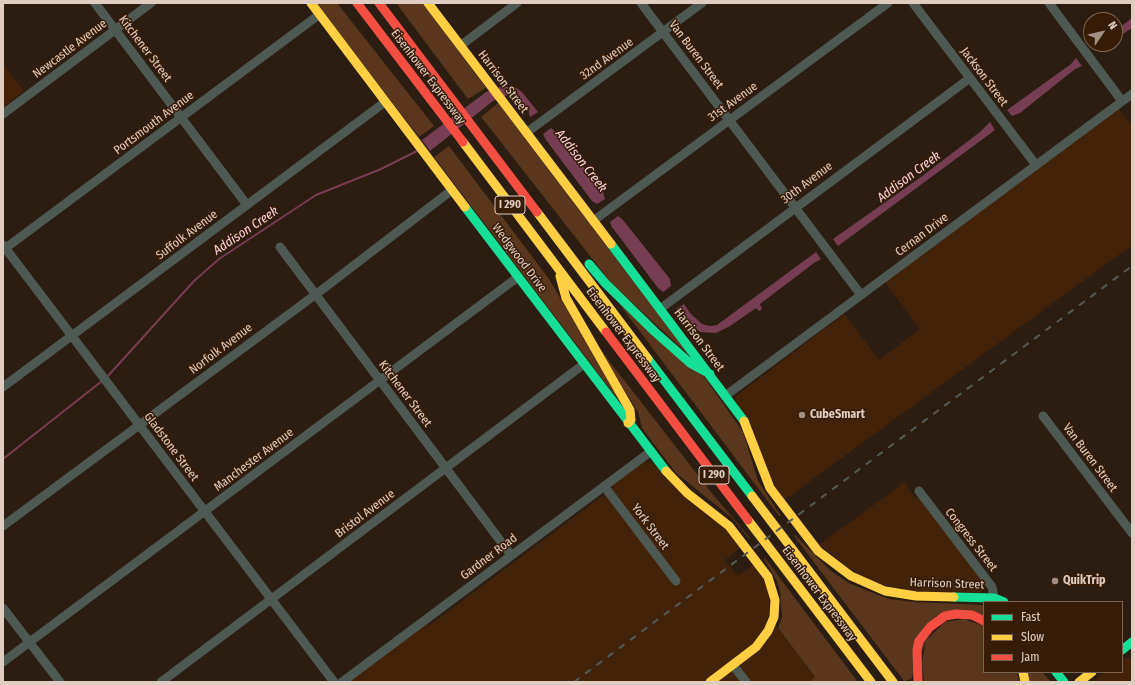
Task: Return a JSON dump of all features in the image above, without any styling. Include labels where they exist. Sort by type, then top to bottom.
[{"type":"main road","name":"Wedgwood Drive","points":[[311,3],[650,452],[676,483],[729,526],[764,571],[774,592],[775,610],[768,631],[761,642],[710,682]]},
{"type":"main road","name":"Eisenhower Expressway","points":[[357,3],[871,682]]},
{"type":"main road","name":"Eisenhower Expressway","points":[[379,3],[893,682]]},
{"type":"main road","name":"Harrison Street","points":[[428,3],[710,374],[747,427],[765,478],[774,495],[810,542],[839,569],[868,584],[901,594],[916,596],[994,598]]},
{"type":"main road","points":[[367,32],[394,66],[414,80]]},
{"type":"main road","points":[[541,217],[568,239],[605,283],[648,325],[690,362],[710,374]]},
{"type":"main road","points":[[558,268],[566,298],[630,410],[632,420],[628,423]]},
{"type":"main road","points":[[994,598],[1002,601]]},
{"type":"main road","points":[[918,682],[917,650],[920,641],[930,627],[945,616],[956,614],[972,615],[983,620]]},
{"type":"main road","points":[[1057,673],[1064,682]]},
{"type":"main road","points":[[1079,682],[1091,673]]},
{"type":"street","name":"Kitchener Street","points":[[95,3],[247,205]]},
{"type":"street","name":"Newcastle Avenue","points":[[3,114],[151,3]]},
{"type":"street","points":[[460,46],[517,3]]},
{"type":"street","name":"Van Buren Street","points":[[641,3],[861,295]]},
{"type":"street","name":"32nd Avenue","points":[[526,133],[702,3]]},
{"type":"street","name":"31st Avenue","points":[[593,222],[888,3]]},
{"type":"street","name":"Jackson Street","points":[[913,3],[1036,165]]},
{"type":"street","points":[[1049,3],[1122,101]]},
{"type":"street","name":"Portsmouth Avenue","points":[[4,248],[320,14]]},
{"type":"street","name":"30th Avenue","points":[[660,309],[970,78]]},
{"type":"street","name":"Cernan Drive","points":[[725,396],[1132,94]]},
{"type":"street","name":"Suffolk Avenue","points":[[3,387],[386,102]]},
{"type":"street","name":"Norfolk Avenue","points":[[3,526],[452,190]]},
{"type":"street","name":"Kitchener Street","points":[[280,247],[511,555]]},
{"type":"street","name":"Gladstone Street","points":[[4,248],[102,374],[334,682]]},
{"type":"street","name":"Manchester Avenue","points":[[3,662],[518,277]]},
{"type":"street","name":"Bristol Avenue","points":[[161,682],[584,364]]},
{"type":"street","name":"Van Buren Street","points":[[1043,416],[1132,533]]},
{"type":"street","name":"Gardner Road","points":[[342,682],[650,452]]},
{"type":"street","name":"York Street","points":[[604,486],[676,582]]},
{"type":"street","name":"Congress Street","points":[[918,491],[992,587],[994,598]]},
{"type":"street","points":[[3,608],[60,682]]},
{"type":"street","points":[[733,665],[746,682]]},
{"type":"shaded area","points":[[316,3],[337,3],[434,126],[419,137]]},
{"type":"shaded area","points":[[396,3],[423,3],[486,88],[468,99]]},
{"type":"shaded area","points":[[1132,18],[1132,28],[1123,34],[1123,25]]},
{"type":"shaded area","points":[[1076,58],[1082,66],[1075,69],[1020,113],[1012,116],[1007,110],[1071,64]]},
{"type":"shaded area","points":[[3,64],[24,91],[3,107]]},
{"type":"shaded area","points":[[500,87],[515,87],[522,92],[538,112],[530,117],[528,110],[516,96],[508,95],[493,101],[430,151],[422,140],[486,92]]},
{"type":"shaded area","points":[[498,103],[690,356],[612,284],[481,117]]},
{"type":"shaded area","points":[[1119,109],[1132,126],[1132,245],[783,501],[776,491],[735,399],[736,396],[844,314],[879,360],[920,329],[885,282]]},
{"type":"shaded area","points":[[990,122],[995,130],[838,246],[833,239],[921,177],[980,132]]},
{"type":"shaded area","points":[[551,128],[557,133],[603,192],[605,199],[597,204],[592,201],[546,140],[543,134]]},
{"type":"shaded area","points":[[449,146],[549,279],[626,410],[434,157]]},
{"type":"shaded area","points":[[618,216],[623,220],[670,279],[671,286],[663,292],[658,288],[612,227],[610,222]]},
{"type":"shaded area","points":[[816,252],[821,259],[760,304],[762,309],[759,311],[756,308],[730,326],[716,333],[700,332],[676,309],[684,304],[690,313],[702,324],[710,326],[717,325]]},
{"type":"shaded area","points":[[620,305],[705,378],[743,432],[758,481],[781,516],[779,516]]},
{"type":"shaded area","points":[[596,344],[711,492],[750,538],[749,539],[732,518],[676,473],[642,428],[638,412]]},
{"type":"shaded area","points":[[645,461],[656,465],[717,520],[741,547],[725,560],[738,576],[754,564],[768,587],[770,610],[765,629],[748,649],[703,682],[349,682],[427,624],[430,625],[613,488],[614,484]]},
{"type":"shaded area","points":[[905,482],[913,496],[920,499],[983,581],[985,585],[982,593],[914,591],[892,588],[861,577],[819,545]]},
{"type":"shaded area","points":[[795,535],[831,571],[849,583],[889,599],[914,602],[983,605],[983,616],[936,616],[911,679],[904,681],[794,536]]},
{"type":"shaded area","points":[[765,558],[858,682],[810,682],[815,677],[778,628],[782,617],[780,591],[777,581],[764,559]]},
{"type":"shaded area","points":[[964,619],[983,626],[983,673],[1017,673],[1019,682],[924,682],[922,662],[926,640],[945,622]]},
{"type":"shaded area","points":[[776,626],[815,678],[810,682],[716,682]]},
{"type":"shaded area","points":[[1123,659],[1132,659],[1132,682],[1092,682],[1104,673],[1123,673]]},
{"type":"shaded area","points":[[1026,673],[1043,673],[1051,682],[1028,682]]},
{"type":"waterway","name":"Addison Creek","points":[[107,377],[194,281],[219,259],[316,195],[381,169],[417,151]]},
{"type":"waterway","name":"Addison Creek","points":[[3,459],[102,381]]},
{"type":"railway","points":[[574,682],[1132,266]]},
{"type":"traffic: fast","points":[[465,207],[666,471]]},
{"type":"traffic: fast","points":[[611,244],[744,421]]},
{"type":"traffic: fast","points":[[589,264],[605,283],[655,332],[690,363],[710,374]]},
{"type":"traffic: fast","points":[[648,359],[752,496]]},
{"type":"traffic: fast","points":[[954,597],[994,598],[1002,601]]},
{"type":"traffic: fast","points":[[1123,649],[1132,642]]},
{"type":"traffic: fast","points":[[1057,673],[1064,682]]},
{"type":"traffic: slow","points":[[311,3],[465,207]]},
{"type":"traffic: slow","points":[[428,3],[611,244]]},
{"type":"traffic: slow","points":[[463,142],[606,332]]},
{"type":"traffic: slow","points":[[537,212],[648,359]]},
{"type":"traffic: slow","points":[[560,276],[566,298],[630,410],[631,420],[628,423]]},
{"type":"traffic: slow","points":[[744,421],[770,488],[818,551],[851,576],[885,591],[916,596],[954,597]]},
{"type":"traffic: slow","points":[[666,471],[687,493],[729,526],[768,577],[775,600],[774,617],[768,631],[756,647],[710,682]]},
{"type":"traffic: slow","points":[[752,496],[893,682]]},
{"type":"traffic: slow","points":[[748,520],[871,682]]},
{"type":"traffic: slow","points":[[1023,673],[1025,682]]},
{"type":"traffic: slow","points":[[1079,682],[1091,673]]},
{"type":"traffic: jam","points":[[357,3],[463,142]]},
{"type":"traffic: jam","points":[[379,3],[537,212]]},
{"type":"traffic: jam","points":[[606,332],[748,520]]},
{"type":"traffic: jam","points":[[918,682],[917,650],[919,641],[930,627],[945,616],[956,614],[972,615],[983,620]]},
{"type":"place","name":"CubeSmart","points":[[802,415]]},
{"type":"place","name":"QuikTrip","points":[[1055,581]]}]
